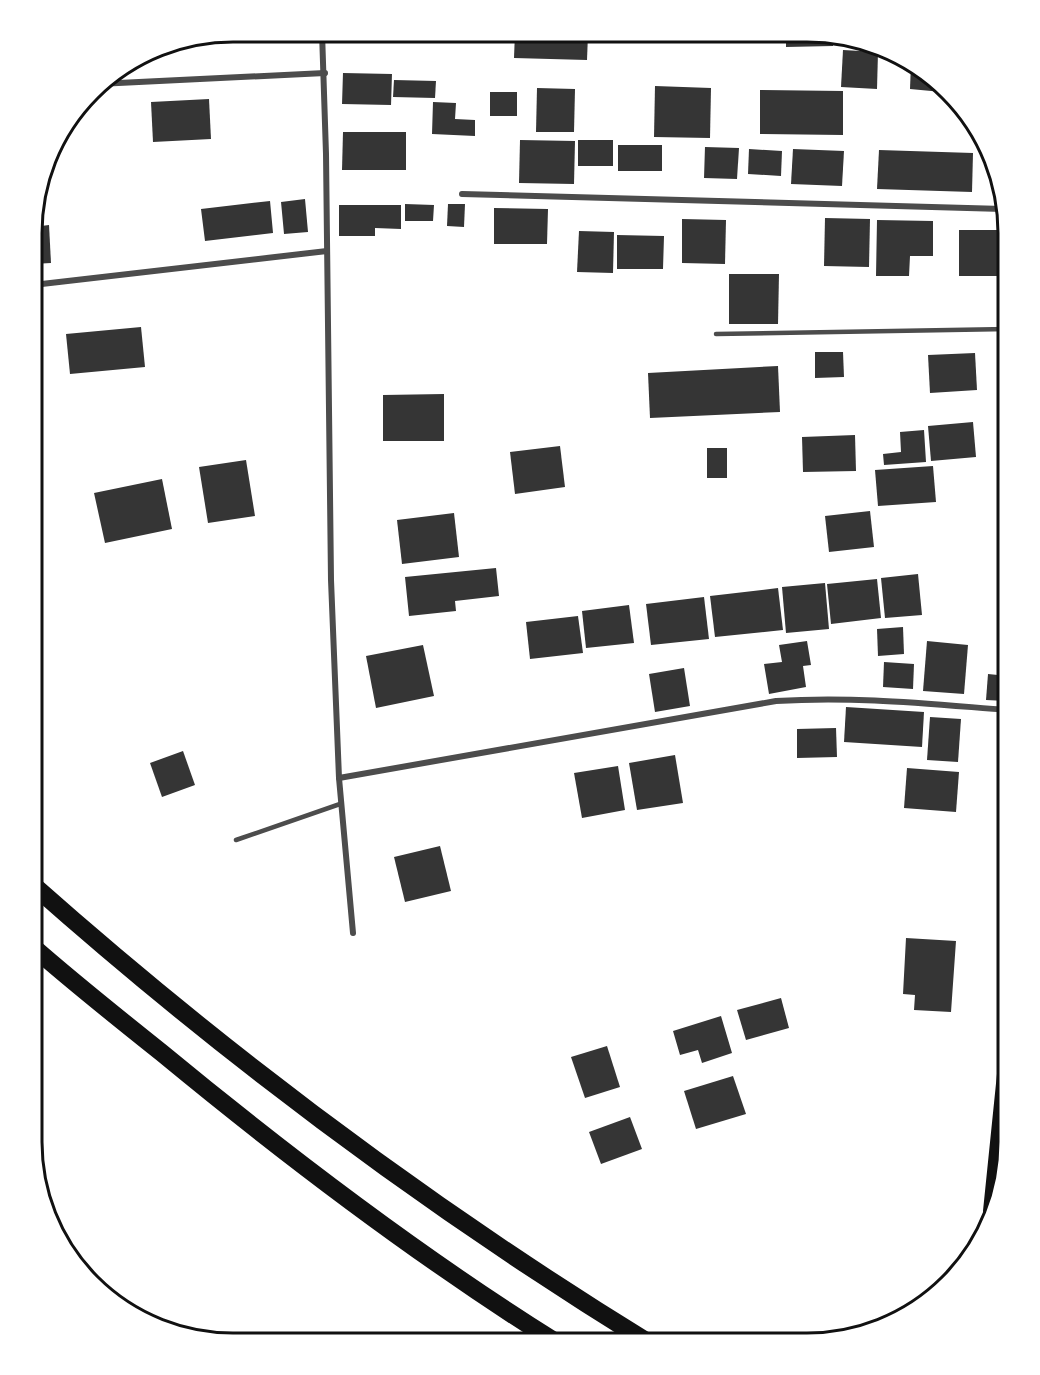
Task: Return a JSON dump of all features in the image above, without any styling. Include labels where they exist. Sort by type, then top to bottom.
[{"type":"highway","points":[[42,893],[178,1010],[321,1122],[479,1235],[633,1333]]},
{"type":"highway","points":[[42,954],[329,1187],[415,1249],[542,1333]]},
{"type":"main road","points":[[991,1191],[998,1123]]},
{"type":"street","points":[[323,42],[331,580],[340,804],[353,933]]},
{"type":"street","points":[[115,83],[325,74]]},
{"type":"street","points":[[462,194],[996,209]]},
{"type":"street","points":[[42,284],[327,251]]},
{"type":"street","points":[[339,778],[776,701],[825,698],[864,699],[998,709]]},
{"type":"lane","points":[[716,334],[998,329]]},
{"type":"lane","points":[[236,840],[340,804]]},
{"type":"building","points":[[515,42],[588,42],[587,60],[514,58]]},
{"type":"building","points":[[786,42],[833,44],[833,46],[786,47]]},
{"type":"building","points":[[843,50],[865,51],[878,56],[877,89],[841,87]]},
{"type":"building","points":[[343,73],[392,74],[391,105],[342,104]]},
{"type":"building","points":[[911,73],[935,91],[910,89]]},
{"type":"building","points":[[394,80],[436,81],[435,98],[393,97]]},
{"type":"building","points":[[655,86],[711,88],[710,138],[654,137]]},
{"type":"building","points":[[537,88],[575,89],[574,132],[536,132]]},
{"type":"building","points":[[760,90],[843,91],[843,135],[760,134]]},
{"type":"building","points":[[490,92],[517,92],[517,116],[490,116]]},
{"type":"building","points":[[209,99],[211,139],[153,142],[151,102]]},
{"type":"building","points":[[433,102],[456,103],[455,119],[475,120],[475,136],[432,134]]},
{"type":"building","points":[[343,132],[406,132],[406,170],[342,170]]},
{"type":"building","points":[[520,140],[575,141],[574,184],[519,183]]},
{"type":"building","points":[[578,140],[613,140],[613,166],[578,166]]},
{"type":"building","points":[[618,145],[662,145],[662,171],[618,171]]},
{"type":"building","points":[[705,147],[739,148],[737,179],[704,178]]},
{"type":"building","points":[[749,149],[782,151],[781,176],[748,174]]},
{"type":"building","points":[[793,149],[844,151],[842,186],[791,184]]},
{"type":"building","points":[[879,150],[973,153],[972,192],[877,189]]},
{"type":"building","points":[[305,199],[308,232],[284,234],[281,202]]},
{"type":"building","points":[[270,201],[273,233],[205,241],[201,209]]},
{"type":"building","points":[[405,204],[434,205],[433,221],[405,221]]},
{"type":"building","points":[[448,204],[465,204],[464,227],[447,226]]},
{"type":"building","points":[[339,205],[401,205],[401,229],[375,228],[375,236],[339,236]]},
{"type":"building","points":[[494,208],[548,209],[547,244],[494,244]]},
{"type":"building","points":[[825,218],[870,219],[869,267],[824,266]]},
{"type":"building","points":[[682,219],[726,220],[725,264],[682,263]]},
{"type":"building","points":[[877,220],[933,221],[933,256],[910,256],[909,276],[876,276]]},
{"type":"building","points":[[49,225],[51,263],[42,264],[43,226]]},
{"type":"building","points":[[959,230],[998,230],[998,276],[959,276]]},
{"type":"building","points":[[579,231],[614,232],[613,273],[577,272]]},
{"type":"building","points":[[617,235],[664,236],[663,269],[617,269]]},
{"type":"building","points":[[729,274],[779,274],[778,324],[729,324]]},
{"type":"building","points":[[141,327],[145,367],[70,374],[66,334]]},
{"type":"building","points":[[815,352],[843,352],[844,377],[815,378]]},
{"type":"building","points":[[975,353],[977,390],[930,393],[928,355]]},
{"type":"building","points":[[778,366],[780,412],[650,418],[648,373]]},
{"type":"building","points":[[444,394],[444,441],[383,441],[383,395]]},
{"type":"building","points":[[973,422],[976,457],[931,461],[928,426]]},
{"type":"building","points":[[924,430],[926,462],[884,465],[883,454],[901,452],[900,432]]},
{"type":"building","points":[[855,435],[856,471],[803,472],[802,437]]},
{"type":"building","points":[[560,446],[565,487],[515,494],[510,452]]},
{"type":"building","points":[[707,448],[727,448],[727,478],[707,478]]},
{"type":"building","points":[[246,460],[255,516],[208,523],[199,467]]},
{"type":"building","points":[[933,466],[936,502],[878,506],[875,470]]},
{"type":"building","points":[[162,479],[172,529],[105,543],[94,493]]},
{"type":"building","points":[[870,511],[874,547],[829,552],[825,516]]},
{"type":"building","points":[[454,513],[459,557],[402,564],[397,520]]},
{"type":"building","points":[[496,568],[499,596],[455,601],[456,611],[409,616],[405,577]]},
{"type":"building","points":[[918,574],[922,615],[885,618],[881,578]]},
{"type":"building","points":[[877,579],[881,618],[831,624],[827,584]]},
{"type":"building","points":[[825,583],[829,629],[786,633],[782,587]]},
{"type":"building","points":[[778,588],[783,630],[715,637],[710,596]]},
{"type":"building","points":[[704,597],[709,639],[651,645],[646,604]]},
{"type":"building","points":[[629,605],[634,643],[586,648],[582,611]]},
{"type":"building","points":[[578,616],[583,653],[530,659],[526,622]]},
{"type":"building","points":[[903,627],[904,654],[878,656],[877,629]]},
{"type":"building","points":[[807,641],[811,665],[803,666],[806,687],[769,694],[764,664],[782,662],[779,645]]},
{"type":"building","points":[[927,641],[968,645],[964,694],[923,691]]},
{"type":"building","points":[[423,645],[434,696],[376,708],[366,656]]},
{"type":"building","points":[[884,662],[914,664],[913,689],[883,687]]},
{"type":"building","points":[[684,668],[690,706],[655,712],[649,674]]},
{"type":"building","points":[[988,674],[998,675],[998,701],[986,700]]},
{"type":"building","points":[[846,707],[924,712],[922,747],[844,742]]},
{"type":"building","points":[[930,717],[961,719],[958,762],[927,760]]},
{"type":"building","points":[[836,728],[837,757],[797,758],[797,729]]},
{"type":"building","points":[[183,751],[195,785],[162,797],[150,763]]},
{"type":"building","points":[[675,755],[683,803],[637,810],[629,763]]},
{"type":"building","points":[[618,766],[625,810],[582,818],[574,773]]},
{"type":"building","points":[[907,768],[959,772],[956,812],[904,808]]},
{"type":"building","points":[[440,846],[451,891],[405,902],[394,857]]},
{"type":"building","points":[[906,938],[956,941],[951,1012],[914,1010],[915,995],[903,994]]},
{"type":"building","points":[[781,998],[789,1028],[746,1040],[737,1010]]},
{"type":"building","points":[[721,1016],[732,1053],[702,1063],[698,1050],[680,1055],[673,1031]]},
{"type":"building","points":[[607,1046],[620,1087],[585,1098],[571,1057]]},
{"type":"building","points":[[733,1076],[746,1114],[696,1129],[684,1091]]},
{"type":"building","points":[[630,1117],[642,1149],[601,1164],[589,1132]]}]
